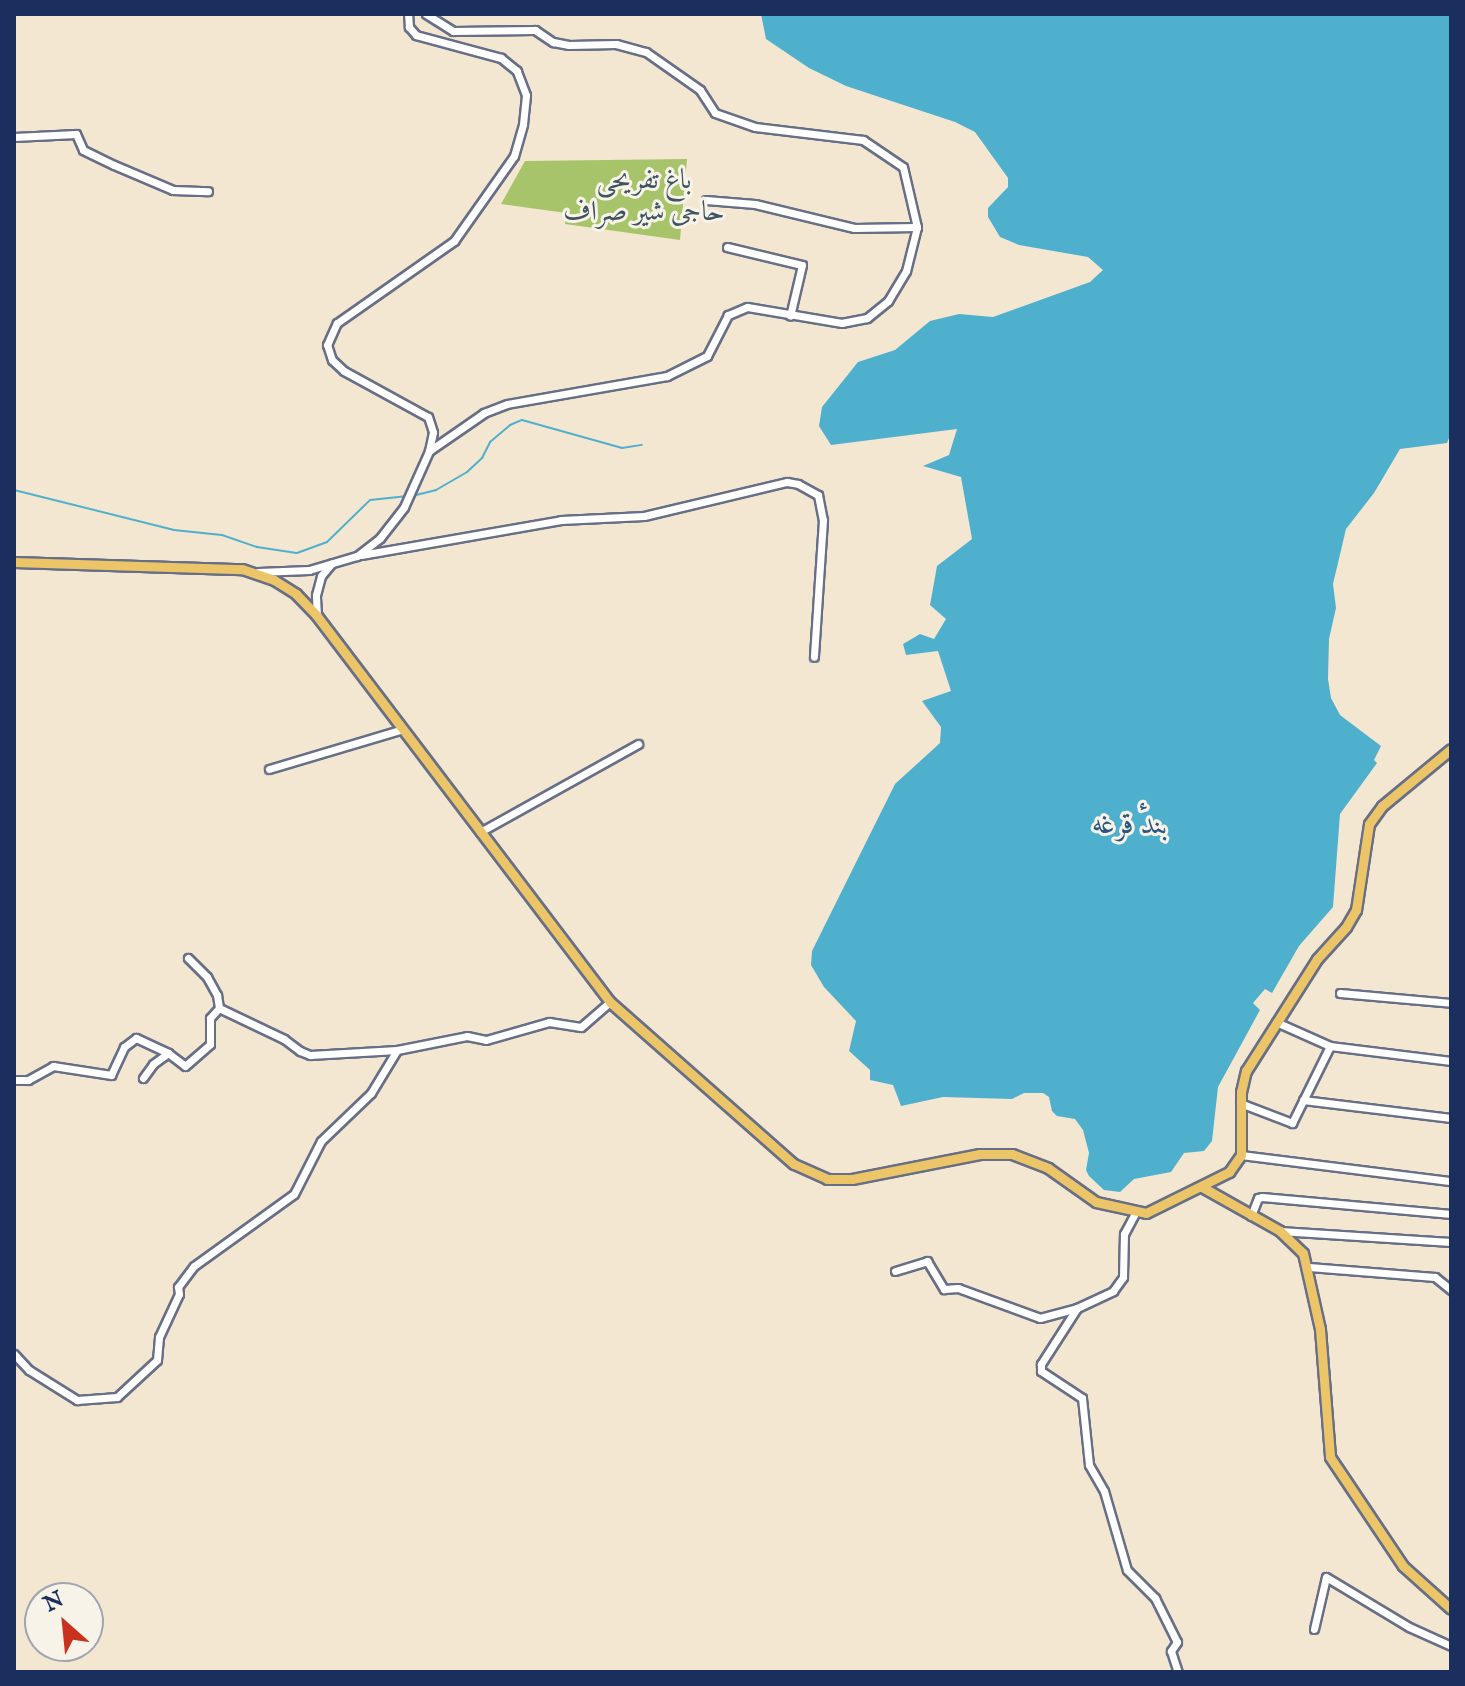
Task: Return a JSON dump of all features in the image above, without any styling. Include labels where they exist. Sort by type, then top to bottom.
[{"type":"main road","points":[[14,562],[226,568],[255,572],[284,586],[317,616],[400,730],[610,1002],[725,1106],[794,1164],[816,1176],[852,1179],[964,1156],[1003,1153],[1036,1162],[1087,1197],[1135,1213],[1157,1210],[1229,1172],[1241,1155],[1240,1103],[1246,1071],[1317,959],[1340,935],[1356,910],[1365,835],[1374,814],[1451,749]]},
{"type":"main road","points":[[1202,1187],[1280,1231],[1303,1253],[1309,1267],[1320,1329],[1330,1457],[1403,1566],[1451,1609]]},
{"type":"street","points":[[357,556],[380,538],[404,507],[429,451],[433,432],[428,417],[344,371],[332,360],[327,345],[337,323],[454,241],[514,156],[523,124],[526,95],[517,71],[501,58],[416,35],[409,27],[408,14]]},
{"type":"street","points":[[426,14],[453,31],[535,30],[553,42],[569,45],[616,44],[646,52],[700,90],[715,113],[755,127],[863,140],[903,167],[917,227],[906,271],[888,301],[867,318],[842,323],[747,307],[728,315],[707,356],[667,376],[507,404],[484,413],[429,451]]},
{"type":"street","points":[[14,137],[76,134],[83,150],[144,178],[173,190],[208,191]]},
{"type":"street","points":[[706,200],[755,204],[854,228],[917,227]]},
{"type":"street","points":[[727,247],[802,265],[790,316]]},
{"type":"street","points":[[255,572],[309,570],[340,559],[561,520],[644,516],[787,482],[798,484],[818,495],[823,520],[814,657]]},
{"type":"street","points":[[317,616],[316,595],[321,576],[340,559]]},
{"type":"street","points":[[269,769],[400,730]]},
{"type":"street","points":[[480,832],[638,744]]},
{"type":"street","points":[[188,958],[207,977],[217,995],[219,1008]]},
{"type":"street","points":[[1340,993],[1451,1003]]},
{"type":"street","points":[[219,1008],[310,1055],[397,1050],[467,1036],[486,1040],[549,1022],[581,1027],[610,1002]]},
{"type":"street","points":[[14,1080],[28,1080],[53,1066],[111,1075],[130,1039],[136,1038],[168,1053],[185,1066],[210,1044],[210,1018],[219,1008]]},
{"type":"street","points":[[1276,1022],[1330,1046],[1451,1061]]},
{"type":"street","points":[[1240,1103],[1292,1123],[1330,1046]]},
{"type":"street","points":[[14,1354],[29,1370],[77,1400],[117,1397],[157,1360],[159,1337],[179,1294],[178,1287],[194,1266],[294,1194],[321,1141],[371,1093],[397,1050]]},
{"type":"street","points":[[143,1078],[153,1064],[168,1053]]},
{"type":"street","points":[[1303,1100],[1451,1118]]},
{"type":"street","points":[[1241,1155],[1451,1181]]},
{"type":"street","points":[[1251,1216],[1258,1198],[1262,1197],[1451,1214]]},
{"type":"street","points":[[895,1271],[927,1261],[944,1289],[958,1288],[1040,1318],[1077,1308],[1113,1291],[1123,1277],[1124,1234],[1135,1213]]},
{"type":"street","points":[[1280,1231],[1451,1242]]},
{"type":"street","points":[[1309,1267],[1435,1277],[1451,1290]]},
{"type":"street","points":[[1077,1308],[1041,1364],[1041,1371],[1082,1398],[1089,1465],[1104,1491],[1127,1570],[1155,1598],[1177,1642],[1171,1651],[1178,1672]]},
{"type":"street","points":[[1314,1629],[1326,1577],[1409,1627],[1451,1646]]},
{"type":"green space","name":"باغ تفریحی حاجی شیر صراف","points":[[687,159],[680,240],[565,224],[566,213],[501,204],[525,161]]},
{"type":"water","name":"بندٔ قرغه","points":[[761,14],[1451,14],[1451,433],[1447,443],[1400,449],[1374,493],[1346,529],[1333,584],[1336,608],[1329,639],[1331,698],[1340,715],[1381,746],[1374,760],[1377,763],[1340,814],[1333,907],[1299,946],[1272,993],[1265,989],[1253,1003],[1260,1010],[1218,1087],[1212,1141],[1204,1151],[1184,1153],[1171,1172],[1134,1179],[1120,1192],[1104,1190],[1089,1176],[1086,1170],[1089,1153],[1083,1130],[1075,1119],[1057,1116],[1052,1111],[1049,1097],[1043,1093],[1024,1093],[1012,1099],[943,1097],[901,1106],[893,1085],[870,1080],[870,1070],[849,1051],[856,1021],[824,987],[811,965],[812,951],[895,784],[940,743],[941,727],[922,701],[951,691],[938,651],[906,655],[903,644],[920,634],[934,639],[946,619],[930,605],[937,566],[972,539],[961,477],[923,466],[949,455],[957,429],[831,445],[819,426],[822,407],[858,362],[895,350],[930,321],[959,314],[993,317],[1090,282],[1103,270],[1088,257],[1019,245],[1000,237],[988,217],[988,208],[1008,187],[1008,178],[975,132],[955,122],[846,86],[809,68],[766,39]]},
{"type":"waterway","points":[[412,496],[436,490],[467,472],[482,458],[490,442],[510,425],[522,420],[622,448],[642,445]]},
{"type":"waterway","points":[[14,490],[174,530],[222,535],[257,547],[297,553],[327,542],[370,500],[406,496]]}]
